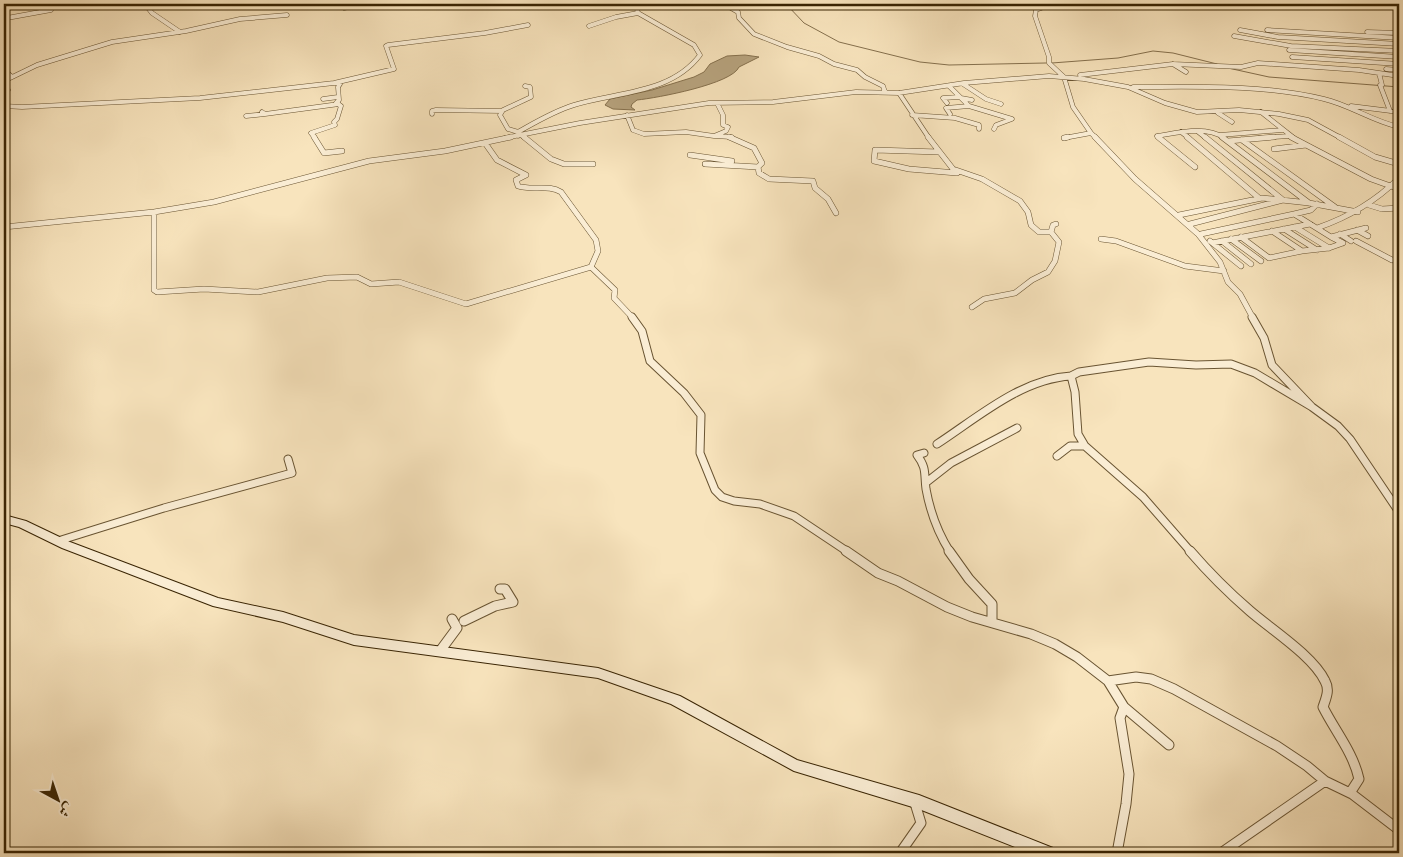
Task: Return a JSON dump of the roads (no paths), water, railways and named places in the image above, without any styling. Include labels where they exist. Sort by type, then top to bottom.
[{"type":"street","points":[[145,4],[152,13],[180,32]]},
{"type":"street","points":[[345,4],[344,8],[364,4]]},
{"type":"street","points":[[638,13],[636,5],[640,4]]},
{"type":"street","points":[[724,4],[738,12],[739,18],[754,34],[787,48],[819,56],[834,64],[857,70],[865,77],[883,86],[885,92]]},
{"type":"street","points":[[1052,4],[1036,10],[1035,16],[1049,57],[1049,63],[1064,77],[1073,108],[1091,133],[1135,179],[1198,234],[1220,262],[1228,282],[1240,294],[1264,338],[1272,364],[1290,386],[1312,407],[1338,426],[1350,439],[1399,512]]},
{"type":"street","points":[[1085,4],[1090,4]]},
{"type":"street","points":[[1214,4],[1232,7]]},
{"type":"street","points":[[4,16],[7,18],[51,10]]},
{"type":"street","points":[[519,134],[541,119],[573,105],[651,87],[674,79],[697,62],[700,55],[694,45],[638,13],[616,16],[612,20],[589,26]]},
{"type":"street","points":[[4,81],[46,62],[112,42],[180,32],[240,19],[287,15]]},
{"type":"street","points":[[4,106],[22,108],[200,98],[336,83],[394,69],[386,46],[388,45],[485,33],[528,24]]},
{"type":"street","points":[[1393,25],[1399,33]]},
{"type":"street","points":[[1240,30],[1278,37],[1399,45]]},
{"type":"street","points":[[1267,30],[1399,38]]},
{"type":"street","points":[[1365,30],[1399,33]]},
{"type":"street","points":[[1234,36],[1285,45],[1399,51]]},
{"type":"street","points":[[1278,37],[1289,50],[1295,62],[1305,65],[1338,67]]},
{"type":"street","points":[[1389,50],[1399,45]]},
{"type":"street","points":[[1289,50],[1399,57]]},
{"type":"street","points":[[1292,57],[1399,64]]},
{"type":"street","points":[[4,227],[154,212],[242,196],[369,161],[427,154],[485,143],[519,134],[627,115],[717,103],[773,102],[856,92],[899,93],[962,84],[1064,77],[1173,64],[1241,67],[1258,63],[1399,76]]},
{"type":"street","points":[[1173,64],[1186,72]]},
{"type":"street","points":[[1363,68],[1399,70]]},
{"type":"street","points":[[4,70],[12,76]]},
{"type":"street","points":[[1378,73],[1382,85],[1380,85],[1390,111]]},
{"type":"street","points":[[1064,77],[1128,87],[1209,86],[1252,89],[1399,112]]},
{"type":"street","points":[[336,83],[340,84],[336,103],[341,106],[337,119],[334,122],[335,125],[311,133],[324,153],[342,151]]},
{"type":"street","points":[[962,84],[992,103],[1001,104]]},
{"type":"street","points":[[432,114],[432,111],[436,110],[502,111],[530,97],[530,87],[525,86]]},
{"type":"street","points":[[949,86],[969,106]]},
{"type":"street","points":[[1128,87],[1190,111],[1217,112],[1239,110],[1279,114],[1308,120],[1375,157],[1399,164]]},
{"type":"street","points":[[899,93],[912,115],[939,152],[953,169],[963,174]]},
{"type":"street","points":[[121,102],[134,97]]},
{"type":"street","points":[[323,99],[338,97]]},
{"type":"street","points":[[948,103],[943,98],[972,100]]},
{"type":"street","points":[[714,136],[726,131],[728,127],[723,125],[723,115],[717,103]]},
{"type":"street","points":[[246,116],[339,104]]},
{"type":"street","points":[[1341,104],[1370,118],[1399,128]]},
{"type":"street","points":[[950,114],[946,108],[969,106],[1012,119],[996,125],[994,129]]},
{"type":"street","points":[[502,111],[500,115],[504,126],[511,132],[519,134],[551,158],[564,164],[593,164]]},
{"type":"street","points":[[1217,112],[1232,122]]},
{"type":"street","points":[[1261,112],[1289,136],[1348,168],[1390,187],[1399,188]]},
{"type":"street","points":[[912,115],[934,114]]},
{"type":"street","points":[[627,115],[633,130],[644,134],[686,132],[737,137]]},
{"type":"street","points":[[912,115],[955,118],[980,125],[978,128]]},
{"type":"street","points":[[1220,135],[1282,130]]},
{"type":"street","points":[[1197,131],[1283,200]]},
{"type":"street","points":[[1195,167],[1157,138],[1160,135],[1180,132],[1212,131],[1220,135],[1309,203]]},
{"type":"street","points":[[1180,132],[1259,198]]},
{"type":"street","points":[[1064,138],[1091,133]]},
{"type":"street","points":[[1228,141],[1289,136]]},
{"type":"street","points":[[729,137],[754,148],[762,161],[758,167],[759,173],[769,179],[813,181],[815,188],[828,199],[836,213]]},
{"type":"street","points":[[1242,140],[1337,208]]},
{"type":"street","points":[[154,212],[154,290],[157,292],[204,289],[258,292],[327,278],[357,277],[371,284],[392,282],[407,284],[466,304],[591,267],[598,251],[596,240],[561,192],[555,188],[524,188],[518,186],[516,180],[526,176],[497,160],[485,143]]},
{"type":"street","points":[[1274,149],[1306,145]]},
{"type":"street","points":[[939,152],[875,150],[874,161],[909,168],[963,174],[982,179],[1020,201],[1028,212],[1031,225],[1039,232],[1052,232]]},
{"type":"street","points":[[690,155],[732,160],[730,164]]},
{"type":"street","points":[[705,164],[758,167]]},
{"type":"street","points":[[1317,228],[1338,222],[1370,205],[1399,178]]},
{"type":"street","points":[[1241,266],[1179,215],[1259,198],[1309,203],[1358,212]]},
{"type":"street","points":[[1020,201],[1028,200]]},
{"type":"street","points":[[1190,224],[1283,200]]},
{"type":"street","points":[[1202,234],[1311,210],[1316,204]]},
{"type":"street","points":[[1370,205],[1382,209],[1399,208]]},
{"type":"street","points":[[1232,227],[1269,258],[1329,248],[1343,243],[1294,214]]},
{"type":"street","points":[[1285,216],[1296,227]]},
{"type":"street","points":[[1276,218],[1296,227],[1329,248]]},
{"type":"street","points":[[1267,220],[1317,250]]},
{"type":"street","points":[[1258,222],[1302,251]]},
{"type":"street","points":[[972,307],[977,301],[1024,289],[1029,281],[1045,275],[1053,268],[1059,242],[1052,232],[1053,225],[1056,224]]},
{"type":"street","points":[[1248,224],[1264,233]]},
{"type":"street","points":[[1212,243],[1310,224]]},
{"type":"street","points":[[1241,225],[1254,235]]},
{"type":"street","points":[[1332,236],[1366,228]]},
{"type":"street","points":[[1220,230],[1261,261]]},
{"type":"street","points":[[1357,230],[1368,236]]},
{"type":"street","points":[[1210,232],[1251,264]]},
{"type":"street","points":[[1348,232],[1356,240]]},
{"type":"street","points":[[1340,234],[1356,240],[1392,260]]},
{"type":"street","points":[[1101,239],[1116,241],[1185,266],[1224,271]]},
{"type":"street","points":[[591,267],[615,290],[614,298],[637,322],[642,331],[650,361],[684,393],[698,410],[701,421],[700,454],[715,490],[722,497],[734,501],[760,504],[794,516],[878,573],[890,577],[926,598],[981,621],[992,622],[1042,639],[1090,665],[1108,681],[1124,706],[1169,745]]},
{"type":"street","points":[[937,444],[1002,402],[1061,375],[1071,376],[1079,372],[1133,364],[1158,362],[1203,365],[1221,362],[1236,365],[1254,373],[1298,401],[1312,407]]},
{"type":"street","points":[[1071,376],[1076,392],[1078,434],[1085,446],[1143,497],[1219,584],[1250,612],[1292,644],[1318,670],[1328,690],[1322,707],[1353,758],[1358,771],[1359,779],[1350,793]]},
{"type":"street","points":[[928,481],[951,463],[1017,428]]},
{"type":"street","points":[[1057,456],[1070,446],[1085,446]]},
{"type":"street","points":[[924,453],[917,455],[926,471],[928,481],[926,487],[936,527],[967,578],[992,604],[992,622]]},
{"type":"street","points":[[58,541],[164,508],[292,473],[288,459]]},
{"type":"street","points":[[4,519],[22,524],[58,541],[217,603],[283,617],[354,640],[598,673],[675,700],[794,765],[914,800],[1048,853]]},
{"type":"street","points":[[440,652],[461,622],[473,613],[513,602],[505,589],[500,589]]},
{"type":"street","points":[[452,619],[461,622]]},
{"type":"street","points":[[1108,681],[1144,678],[1174,689],[1277,746],[1307,766],[1324,781],[1350,793],[1399,830]]},
{"type":"street","points":[[1117,853],[1126,804],[1129,774],[1120,718],[1124,706]]},
{"type":"street","points":[[1221,853],[1324,781]]},
{"type":"street","points":[[900,853],[921,823],[914,800]]},
{"type":"waterway","points":[[786,4],[804,23],[839,42],[920,62],[949,65],[1046,63]]},
{"type":"waterway","points":[[1052,63],[1118,58],[1153,51],[1173,53],[1217,64]]},
{"type":"waterway","points":[[1228,68],[1269,77],[1399,87]]}]
